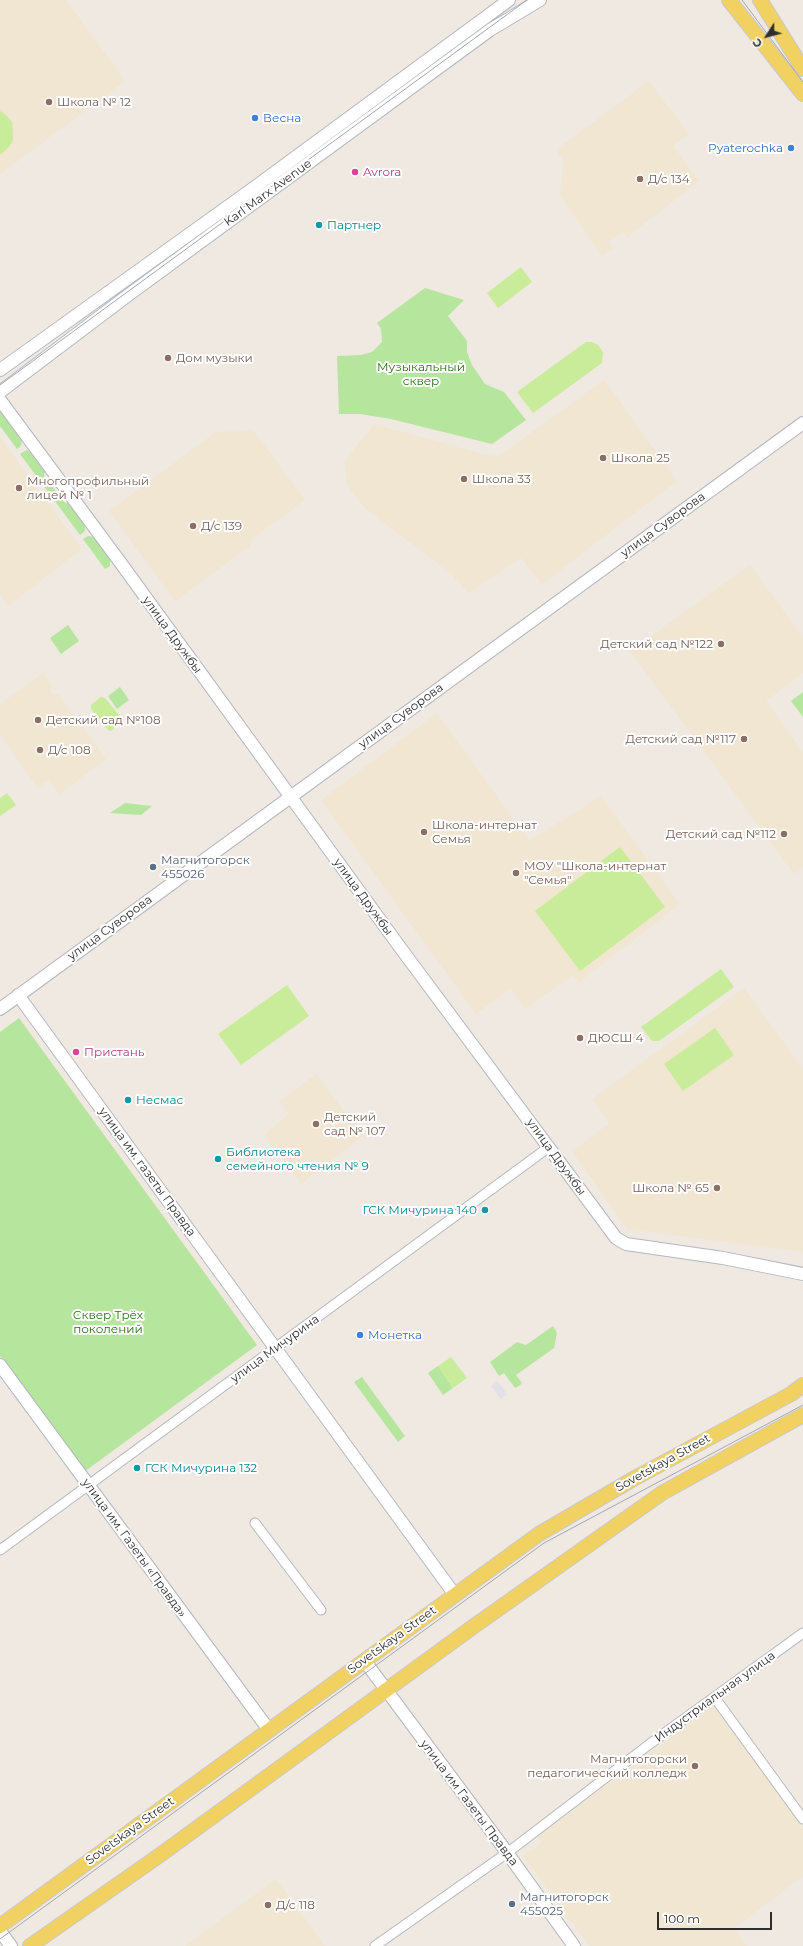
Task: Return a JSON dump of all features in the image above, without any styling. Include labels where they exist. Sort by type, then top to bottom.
[{"type":"main road","points":[[760,0],[803,69]]},
{"type":"main road","points":[[729,1],[803,94]]},
{"type":"main road","name":"Sovetskaya Street","points":[[0,1926],[364,1660],[549,1528],[635,1478],[791,1394],[803,1385]]},
{"type":"main road","points":[[30,1946],[160,1855],[387,1691],[470,1629],[662,1493],[803,1415]]},
{"type":"street","name":"Karl Marx Avenue","points":[[0,370],[247,193],[509,0]]},
{"type":"street","name":"Karl Marx Avenue","points":[[4,389],[133,292],[490,30],[540,0]]},
{"type":"street","points":[[0,376],[4,389]]},
{"type":"street","name":"улица Дружбы","points":[[0,400],[120,562],[289,797],[550,1147],[607,1228],[616,1238],[626,1244],[729,1259],[803,1274]]},
{"type":"street","name":"улица Суворова","points":[[0,1009],[803,423]]},
{"type":"street","name":"улица им. газеты Правда","points":[[18,995],[276,1348]]},
{"type":"street","name":"улица Мичурина","points":[[0,1550],[550,1147]]},
{"type":"street","points":[[276,1348],[455,1595]]},
{"type":"street","name":"улица им. Газеты «Правда»","points":[[0,1366],[269,1730]]},
{"type":"street","points":[[255,1523],[322,1610]]},
{"type":"street","name":"Индустриальная улица","points":[[374,1946],[507,1852],[803,1633]]},
{"type":"street","name":"улица им Газеты Правда","points":[[364,1660],[507,1852],[574,1946]]},
{"type":"street","points":[[715,1698],[803,1819]]},
{"type":"street","points":[[0,1931],[11,1946]]},
{"type":"shaded area","name":"Школа № 12","points":[[0,0],[66,0],[125,81],[0,174]]},
{"type":"shaded area","points":[[649,81],[689,134],[673,146],[699,181],[627,237],[623,232],[609,242],[613,248],[602,256],[560,195],[563,160],[556,150]]},
{"type":"shaded area","points":[[604,380],[677,481],[542,584],[521,558],[469,593],[450,573],[365,508],[346,484],[345,460],[373,426],[377,425],[487,455],[499,456]]},
{"type":"shaded area","points":[[253,430],[305,500],[253,538],[249,547],[175,601],[109,511],[216,432]]},
{"type":"shaded area","name":"Многопрофильный лицей № 1","points":[[0,437],[82,549],[8,606],[0,595]]},
{"type":"shaded area","points":[[750,565],[803,637],[803,673],[766,701],[803,752],[803,867],[794,874],[630,651]]},
{"type":"shaded area","name":"Детский сад №108","points":[[43,673],[51,685],[50,690],[53,695],[58,694],[106,759],[59,794],[49,780],[38,788],[0,735],[0,704]]},
{"type":"shaded area","name":"МОУ \"Школа-интернат \"Семья\"","points":[[437,713],[529,841],[601,796],[680,904],[579,982],[573,975],[525,1009],[511,988],[476,1014],[321,800]]},
{"type":"shaded area","points":[[744,988],[803,1069],[803,1252],[627,1229],[572,1151],[610,1123],[592,1099]]},
{"type":"shaded area","name":"Детский сад № 107","points":[[316,1074],[363,1136],[301,1184],[264,1135],[289,1114],[279,1101]]},
{"type":"shaded area","points":[[498,1381],[507,1394],[501,1399],[491,1386]]},
{"type":"shaded area","name":"Магнитогорски педагогический колледж","points":[[713,1706],[803,1826],[803,1876],[734,1928],[747,1946],[589,1946],[523,1856],[542,1842],[538,1836]]},
{"type":"shaded area","name":"Д/с 118","points":[[276,1879],[325,1946],[185,1946]]},
{"type":"green space","points":[[0,111],[12,122],[13,140],[9,147],[0,155]]},
{"type":"green space","points":[[521,267],[532,282],[498,308],[487,293]]},
{"type":"green space","name":"Музыкальный сквер","points":[[425,288],[464,300],[448,316],[467,341],[467,352],[472,365],[485,384],[504,392],[526,420],[492,444],[391,419],[360,414],[339,414],[337,356],[361,355],[372,352],[382,342],[381,329],[377,323]]},
{"type":"green space","points":[[586,342],[592,342],[598,345],[603,352],[602,363],[533,413],[517,392]]},
{"type":"green space","points":[[0,411],[22,439],[21,446],[17,449],[0,426]]},
{"type":"green space","points":[[27,450],[45,472],[44,476],[65,503],[68,503],[85,525],[85,531],[80,535],[20,454]]},
{"type":"green space","points":[[88,536],[94,537],[110,559],[110,566],[105,569],[83,539]]},
{"type":"green space","points":[[68,625],[79,641],[61,654],[50,638]]},
{"type":"green space","points":[[120,687],[129,700],[117,709],[108,696]]},
{"type":"green space","points":[[803,692],[803,717],[791,701]]},
{"type":"green space","points":[[101,697],[105,698],[122,719],[122,722],[111,731],[108,730],[91,709],[91,705]]},
{"type":"green space","points":[[7,793],[16,805],[0,816],[0,798]]},
{"type":"green space","points":[[125,803],[152,806],[141,815],[110,813]]},
{"type":"green space","points":[[620,847],[665,907],[580,971],[535,911]]},
{"type":"green space","points":[[721,969],[734,987],[659,1041],[652,1041],[641,1027]]},
{"type":"green space","points":[[287,985],[309,1016],[241,1065],[218,1034]]},
{"type":"green space","name":"Сквер Трёх поколений","points":[[19,1018],[257,1345],[84,1472],[0,1356],[0,1032]]},
{"type":"green space","points":[[715,1028],[734,1055],[683,1091],[664,1064]]},
{"type":"green space","points":[[553,1326],[557,1333],[554,1348],[516,1375],[522,1383],[519,1386],[515,1388],[504,1373],[499,1376],[490,1362],[517,1342],[526,1345]]},
{"type":"green space","points":[[451,1357],[467,1378],[453,1388],[438,1366]]},
{"type":"green space","points":[[438,1366],[453,1388],[443,1395],[428,1373]]},
{"type":"green space","points":[[362,1377],[405,1436],[398,1442],[354,1382]]},
{"type":"tram line","points":[[0,385],[527,0]]},
{"type":"tram line","points":[[742,0],[803,82]]},
{"type":"tram line","points":[[0,1939],[544,1543],[803,1405]]},
{"type":"place","name":"Школа № 12","points":[[49,102]]},
{"type":"place","name":"Весна","points":[[255,118]]},
{"type":"place","name":"Pyaterochka","points":[[791,148]]},
{"type":"place","name":"Avrora","points":[[355,172]]},
{"type":"place","name":"Д/с 134","points":[[640,179]]},
{"type":"place","name":"Партнер","points":[[319,225]]},
{"type":"place","name":"Дом музыки","points":[[168,358]]},
{"type":"place","name":"Школа 25","points":[[603,458]]},
{"type":"place","name":"Школа 33","points":[[464,479]]},
{"type":"place","name":"Многопрофильный лицей № 1","points":[[19,488]]},
{"type":"place","name":"Д/с 139","points":[[193,526]]},
{"type":"place","name":"Детский сад №122","points":[[721,644]]},
{"type":"place","name":"Детский сад №108","points":[[38,720]]},
{"type":"place","name":"Детский сад №117","points":[[744,739]]},
{"type":"place","name":"Д/с 108","points":[[40,750]]},
{"type":"place","name":"Школа-интернат Семья","points":[[424,832]]},
{"type":"place","name":"Детский сад №112","points":[[784,834]]},
{"type":"place","name":"Магнитогорск 455026","points":[[153,867]]},
{"type":"place","name":"МОУ \"Школа-интернат \"Семья\"","points":[[516,873]]},
{"type":"place","name":"ДЮСШ 4","points":[[580,1038]]},
{"type":"place","name":"Пристань","points":[[76,1052]]},
{"type":"place","name":"Несмас","points":[[128,1100]]},
{"type":"place","name":"Детский сад № 107","points":[[316,1124]]},
{"type":"place","name":"Библиотека семейного чтения № 9","points":[[218,1159]]},
{"type":"place","name":"Школа № 65","points":[[717,1188]]},
{"type":"place","name":"ГСК Мичурина 140","points":[[485,1210]]},
{"type":"place","name":"Монетка","points":[[360,1335]]},
{"type":"place","name":"ГСК Мичурина 132","points":[[137,1468]]},
{"type":"place","name":"Магнитогорски педагогический колледж","points":[[695,1766]]},
{"type":"place","name":"Магнитогорск 455025","points":[[512,1904]]},
{"type":"place","name":"Д/с 118","points":[[268,1905]]}]
